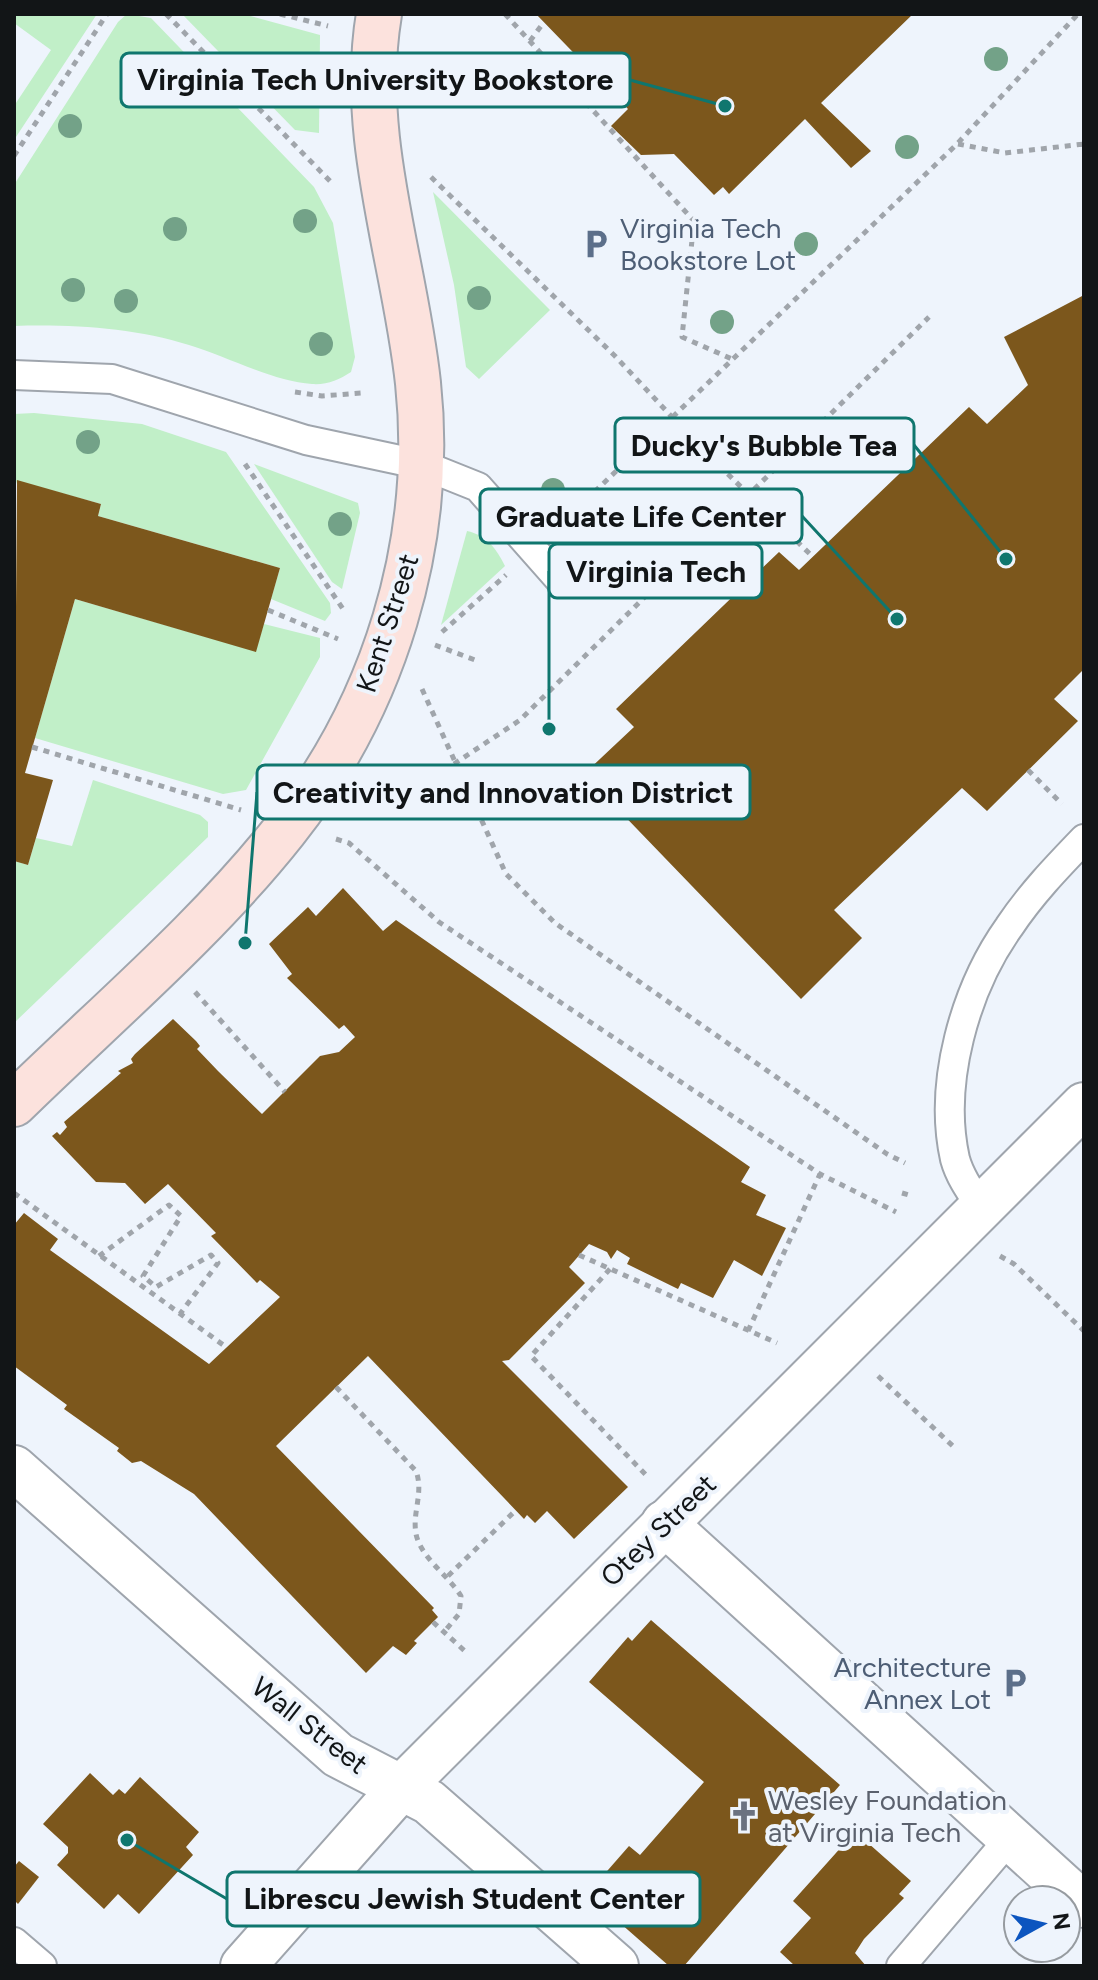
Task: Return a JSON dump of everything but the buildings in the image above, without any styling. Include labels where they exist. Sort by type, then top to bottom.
[{"type":"street","name":"Kent Street","points":[[14,1104],[214,910],[285,830],[321,780],[346,736],[381,660],[398,611],[414,542],[423,465],[411,321],[378,147],[375,71],[379,14]]},
{"type":"street","name":"Otey Street","points":[[243,1966],[400,1789],[1084,1105]]},
{"type":"street","name":"Wall Street","points":[[14,1468],[338,1755],[429,1802],[616,1966]]},
{"type":"street","points":[[664,1523],[1084,1905]]},
{"type":"lane","points":[[14,375],[112,379],[306,440],[423,465],[478,487],[536,549],[560,580]]},
{"type":"lane","points":[[981,1207],[967,1187],[956,1160],[952,1131],[957,1054],[967,1012],[984,971],[1007,929],[1036,889],[1084,839]]},
{"type":"lane","points":[[901,1966],[1010,1838]]},
{"type":"lane","points":[[14,1942],[42,1966]]},
{"type":"path","points":[[14,156],[107,14]]},
{"type":"path","points":[[166,14],[331,182]]},
{"type":"path","points":[[280,14],[328,26]]},
{"type":"path","points":[[505,14],[694,221],[682,337],[732,359]]},
{"type":"path","points":[[475,660],[430,643],[536,549],[957,144],[1078,14]]},
{"type":"path","points":[[530,41],[544,22]]},
{"type":"path","points":[[957,144],[1005,153],[1084,144]]},
{"type":"path","points":[[427,173],[615,356],[813,557]]},
{"type":"path","points":[[454,764],[520,720],[929,317]]},
{"type":"path","points":[[242,459],[345,612]]},
{"type":"path","points":[[268,610],[338,639]]},
{"type":"path","points":[[418,681],[506,874],[555,923],[887,1154],[905,1163]]},
{"type":"path","points":[[32,747],[242,811]]},
{"type":"path","points":[[1028,770],[1062,804]]},
{"type":"path","points":[[331,837],[349,843],[439,922],[820,1174],[896,1212]]},
{"type":"path","points":[[194,990],[285,1092]]},
{"type":"path","points":[[748,1331],[820,1174]]},
{"type":"path","points":[[14,1193],[226,1347]]},
{"type":"path","points":[[902,1193],[912,1196]]},
{"type":"path","points":[[99,1256],[169,1205],[181,1216],[143,1276],[156,1287],[211,1255],[218,1263],[180,1314]]},
{"type":"path","points":[[579,1255],[777,1343]]},
{"type":"path","points":[[988,1257],[999,1256],[1014,1264],[1084,1331]]},
{"type":"path","points":[[610,1269],[531,1356],[646,1475]]},
{"type":"path","points":[[869,1367],[956,1449]]},
{"type":"path","points":[[336,1387],[416,1471],[420,1486],[416,1534],[424,1553],[448,1576],[461,1596],[455,1622],[444,1632]]},
{"type":"path","points":[[448,1576],[515,1511]]},
{"type":"path","points":[[433,1622],[467,1653]]},
{"type":"green space","points":[[14,14],[97,14],[14,140],[14,106],[51,50],[14,23]]},
{"type":"green space","points":[[127,14],[151,18],[314,187],[333,223],[355,357],[351,372],[323,384],[297,382],[168,339],[80,327],[14,326],[14,185],[118,22]]},
{"type":"green space","points":[[182,14],[243,14],[320,35],[319,133],[295,130]]},
{"type":"green space","points":[[433,192],[550,310],[479,379],[466,367],[454,285]]},
{"type":"green space","points":[[34,413],[142,424],[226,452],[330,603],[331,613],[325,621],[271,599],[280,568],[98,516],[101,504],[17,481],[14,490],[14,414]]},
{"type":"green space","points":[[254,464],[358,503],[360,513],[342,589],[332,582]]},
{"type":"green space","points":[[467,531],[490,543],[505,566],[441,625]]},
{"type":"green space","points":[[75,599],[255,651],[264,624],[320,638],[320,657],[246,790],[223,794],[35,738]]},
{"type":"green space","points":[[93,780],[200,815],[208,822],[208,837],[14,1023],[14,861],[28,865],[36,838],[72,846]]},
{"type":"place","name":"Virginia Tech University Bookstore","points":[[725,106]]},
{"type":"place","name":"Virginia Tech Bookstore Lot","points":[[596,244]]},
{"type":"place","name":"Ducky's Bubble Tea","points":[[1006,559]]},
{"type":"place","name":"Graduate Life Center","points":[[897,619]]},
{"type":"place","name":"Virginia Tech","points":[[549,729]]},
{"type":"place","name":"Creativity and Innovation District","points":[[245,943]]},
{"type":"place","name":"Architecture Annex Lot","points":[[1015,1683]]},
{"type":"place","name":"Wesley Foundation at Virginia Tech","points":[[744,1816]]},
{"type":"place","name":"Librescu Jewish Student Center","points":[[127,1840]]}]
